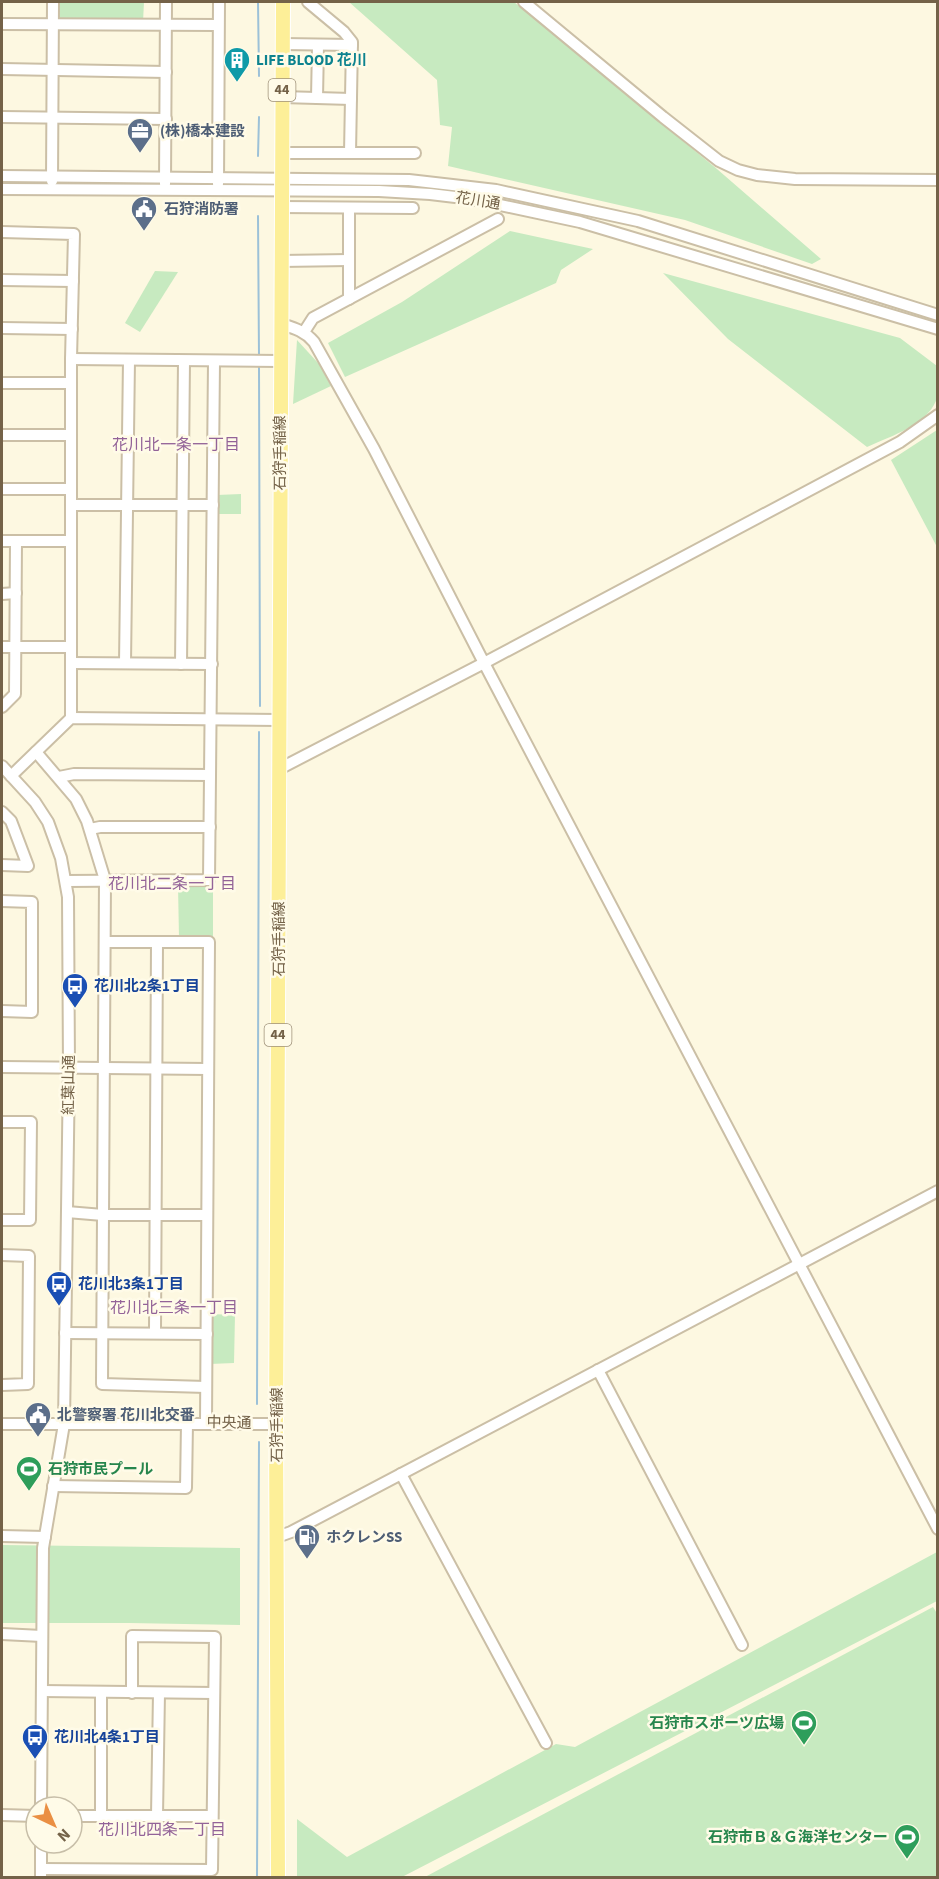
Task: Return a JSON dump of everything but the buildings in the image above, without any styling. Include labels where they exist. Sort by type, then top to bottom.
[{"type":"main road","name":"石狩手稲線","points":[[278,1878],[276,1424],[283,2]]},
{"type":"street","points":[[52,190],[53,2]]},
{"type":"street","points":[[165,190],[166,2]]},
{"type":"street","points":[[218,192],[219,2]]},
{"type":"street","points":[[308,2],[344,32],[352,42],[350,153]]},
{"type":"street","points":[[524,2],[719,161],[738,170],[786,178],[938,180]]},
{"type":"street","points":[[2,24],[218,25]]},
{"type":"street","points":[[283,44],[352,45]]},
{"type":"street","points":[[317,98],[318,45]]},
{"type":"street","points":[[2,69],[166,72]]},
{"type":"street","points":[[282,98],[351,99]]},
{"type":"street","points":[[2,117],[166,119]]},
{"type":"street","points":[[282,153],[415,153]]},
{"type":"street","name":"花川通","points":[[2,176],[218,178],[281,185],[429,194],[513,207],[580,222],[938,329]]},
{"type":"street","name":"花川通","points":[[2,189],[218,192],[281,185],[409,180],[467,186],[533,197],[638,221],[938,315]]},
{"type":"street","points":[[281,207],[413,208]]},
{"type":"street","points":[[349,208],[349,299]]},
{"type":"street","points":[[304,332],[313,318],[498,219]]},
{"type":"street","points":[[2,232],[74,234],[71,358],[71,718]]},
{"type":"street","points":[[281,261],[349,260]]},
{"type":"street","points":[[2,279],[73,281]]},
{"type":"street","points":[[281,324],[304,332],[314,342],[374,449],[938,1529]]},
{"type":"street","points":[[2,328],[72,329]]},
{"type":"street","points":[[71,358],[214,362],[280,361]]},
{"type":"street","points":[[125,663],[129,360]]},
{"type":"street","points":[[181,664],[184,361]]},
{"type":"street","points":[[66,881],[209,880],[210,775],[217,720],[212,664],[214,362]]},
{"type":"street","points":[[2,383],[71,383]]},
{"type":"street","points":[[279,769],[900,442],[938,415]]},
{"type":"street","points":[[2,435],[71,435]]},
{"type":"street","points":[[2,489],[71,489]]},
{"type":"street","points":[[71,505],[213,505]]},
{"type":"street","points":[[2,541],[71,542]]},
{"type":"street","points":[[2,707],[15,694],[16,541]]},
{"type":"street","points":[[2,594],[16,593]]},
{"type":"street","points":[[2,647],[71,647]]},
{"type":"street","points":[[71,663],[212,664]]},
{"type":"street","points":[[11,776],[71,718],[279,720]]},
{"type":"street","points":[[36,752],[76,799],[90,829],[105,880],[102,1384],[206,1387]]},
{"type":"street","name":"紅葉山通","points":[[2,766],[35,802],[48,822],[62,858],[69,917],[64,1424],[43,1548],[41,1795]]},
{"type":"street","points":[[59,777],[74,774],[210,775]]},
{"type":"street","points":[[2,812],[10,821],[28,866],[2,865]]},
{"type":"street","points":[[90,829],[100,827],[210,827]]},
{"type":"street","points":[[2,901],[32,902],[32,1012],[2,1011]]},
{"type":"street","points":[[105,942],[209,942],[206,1423]]},
{"type":"street","points":[[154,1332],[157,942]]},
{"type":"street","points":[[2,1067],[208,1069]]},
{"type":"street","points":[[2,1122],[31,1122],[30,1220],[2,1220]]},
{"type":"street","points":[[277,1536],[291,1532],[938,1191]]},
{"type":"street","points":[[67,1212],[103,1215],[207,1215]]},
{"type":"street","points":[[2,1255],[29,1256],[28,1384],[2,1385]]},
{"type":"street","points":[[65,1333],[207,1334]]},
{"type":"street","points":[[598,1370],[742,1645]]},
{"type":"street","points":[[53,1486],[186,1488],[187,1423]]},
{"type":"street","name":"中央通","points":[[2,1424],[276,1424]]},
{"type":"street","points":[[401,1474],[546,1743]]},
{"type":"street","points":[[2,1536],[45,1537]]},
{"type":"street","points":[[2,1635],[42,1636]]},
{"type":"street","points":[[41,1855],[41,1873],[212,1870],[215,1637],[132,1636],[132,1692]]},
{"type":"street","points":[[42,1691],[214,1693]]},
{"type":"street","points":[[101,1692],[101,1816]]},
{"type":"street","points":[[157,1816],[159,1693]]},
{"type":"street","points":[[2,1815],[24,1816]]},
{"type":"street","points":[[84,1816],[212,1816]]},
{"type":"green space","points":[[57,2],[144,2],[143,22],[59,21],[56,18]]},
{"type":"green space","points":[[349,2],[514,2],[717,169],[821,259],[812,264],[685,220],[448,166],[452,127],[440,125],[437,80]]},
{"type":"green space","points":[[510,231],[593,249],[561,270],[556,283],[345,377],[328,343],[402,302]]},
{"type":"green space","points":[[155,271],[178,272],[140,332],[125,323]]},
{"type":"green space","points":[[663,273],[900,338],[937,366],[938,395],[934,405],[927,414],[909,428],[867,447],[728,339]]},
{"type":"green space","points":[[297,340],[319,364],[331,386],[293,404]]},
{"type":"green space","points":[[937,430],[937,547],[891,460]]},
{"type":"green space","points":[[241,494],[241,514],[219,514],[217,495]]},
{"type":"green space","points":[[178,886],[213,886],[213,937],[179,937]]},
{"type":"green space","points":[[210,1314],[235,1315],[234,1363],[210,1364]]},
{"type":"green space","points":[[2,1545],[240,1548],[240,1625],[2,1623]]},
{"type":"green space","points":[[937,1552],[937,1601],[402,1877],[297,1877],[297,1819],[347,1857],[556,1744],[575,1747]]},
{"type":"green space","name":"石狩市スポーツ広場","points":[[933,1607],[938,1615],[937,1877],[425,1877]]},
{"type":"waterway","points":[[258,2],[259,76]]},
{"type":"waterway","points":[[258,156],[259,117]]},
{"type":"waterway","points":[[258,216],[259,357]]},
{"type":"waterway","points":[[259,366],[260,706]]},
{"type":"waterway","points":[[257,1404],[259,732]]},
{"type":"waterway","points":[[257,1878],[259,1442]]},
{"type":"place","name":"LIFE BLOOD 花川","points":[[237,83]]},
{"type":"place","name":"(株)橋本建設","points":[[140,154]]},
{"type":"place","name":"石狩消防署","points":[[144,232]]},
{"type":"place","name":"花川北2条1丁目","points":[[75,1009]]},
{"type":"place","name":"花川北3条1丁目","points":[[59,1307]]},
{"type":"place","name":"北警察署 花川北交番","points":[[38,1438]]},
{"type":"place","name":"石狩市民プール","points":[[29,1492]]},
{"type":"place","name":"ホクレンSS","points":[[307,1560]]},
{"type":"place","name":"石狩市スポーツ広場","points":[[804,1746]]},
{"type":"place","name":"花川北4条1丁目","points":[[35,1760]]},
{"type":"place","name":"石狩市Ｂ＆Ｇ海洋センター","points":[[907,1860]]},
{"type":"district","name":"花川北一条一丁目","points":[[176,445]]},
{"type":"district","name":"花川北二条一丁目","points":[[172,884]]},
{"type":"district","name":"花川北三条一丁目","points":[[174,1308]]},
{"type":"district","name":"花川北四条一丁目","points":[[162,1830]]}]
